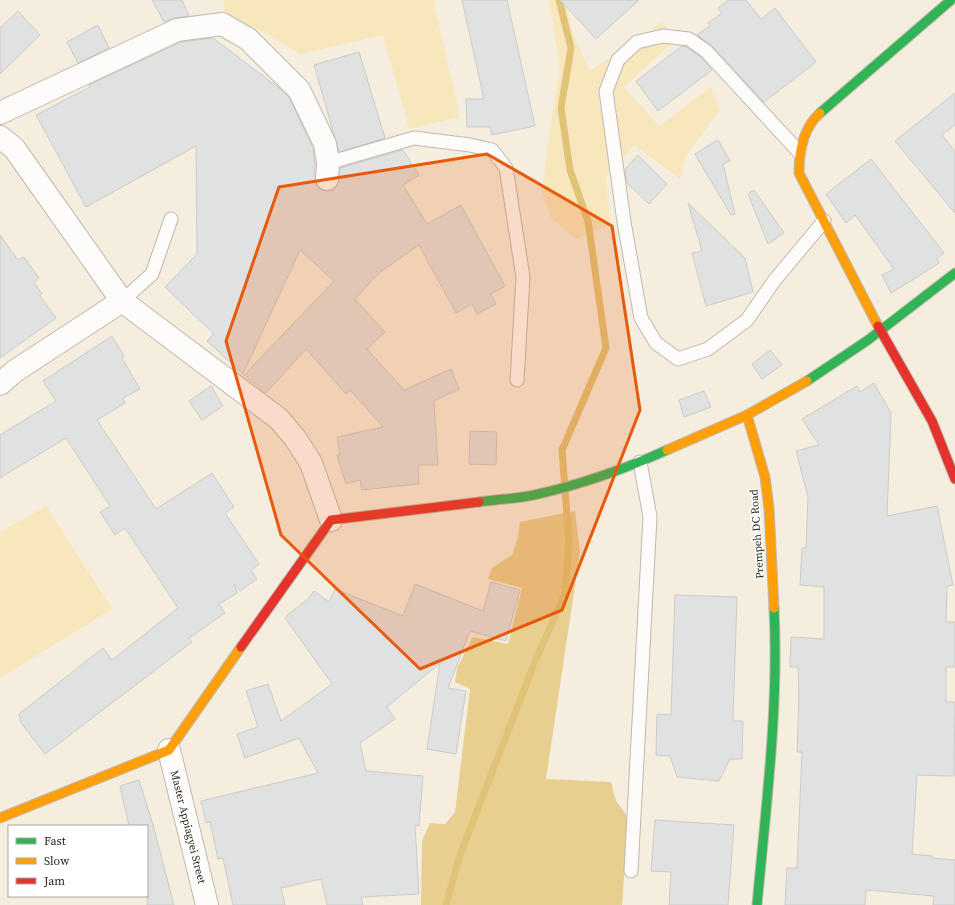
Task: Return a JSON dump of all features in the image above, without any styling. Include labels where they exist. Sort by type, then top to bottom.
[{"type":"street","points":[[951,0],[816,117],[806,133],[799,152],[799,173],[881,331],[932,421],[955,479]]},
{"type":"street","points":[[0,114],[177,30],[222,24],[248,39],[299,90],[325,144],[327,171]]},
{"type":"street","points":[[0,137],[14,148],[122,301],[279,419],[295,438],[311,463],[331,520]]},
{"type":"street","points":[[0,818],[169,750],[331,520],[533,495],[575,484],[640,462],[747,415],[812,378],[881,331],[955,273]]},
{"type":"street","points":[[0,384],[15,371],[122,301]]},
{"type":"street","name":"Prempeh DC Road","points":[[747,415],[765,477],[770,508],[776,650],[775,699],[757,905]]},
{"type":"street","name":"Master Appiagyei Street","points":[[169,750],[207,905]]},
{"type":"lane","points":[[799,152],[706,50],[689,39],[663,36],[637,42],[618,60],[606,91],[624,222],[641,318],[656,343],[678,359],[708,349],[747,320],[774,281],[824,221]]},
{"type":"lane","points":[[327,171],[414,138],[470,145],[492,150],[506,168],[523,277],[517,380]]},
{"type":"lane","points":[[122,301],[152,274],[171,219]]},
{"type":"lane","points":[[631,872],[650,516],[640,462]]},
{"type":"highlighted area","points":[[487,154],[612,226],[640,410],[562,610],[420,669],[281,535],[226,341],[279,187]]},
{"type":"shaded area","points":[[224,0],[433,0],[460,117],[409,129],[383,35],[300,54],[257,28],[224,20]]},
{"type":"shaded area","points":[[549,0],[565,0],[573,35],[590,71],[663,22],[676,39],[624,87],[659,126],[711,87],[720,110],[686,155],[680,179],[634,145],[606,176],[610,224],[576,239],[551,218],[542,191],[560,66]]},
{"type":"shaded area","points":[[46,506],[112,609],[0,678],[0,532]]},
{"type":"shaded area","points":[[575,511],[580,552],[546,779],[611,782],[616,801],[628,817],[622,905],[421,905],[422,841],[430,823],[445,824],[455,812],[470,689],[455,682],[457,668],[473,637],[508,644],[522,588],[488,579],[492,568],[512,555],[518,537],[520,522]]},
{"type":"building","points":[[152,0],[182,0],[189,16],[175,18],[164,22]]},
{"type":"building","points":[[462,0],[507,0],[535,126],[492,135],[490,127],[467,127],[466,99],[484,99]]},
{"type":"building","points":[[560,0],[639,0],[596,39]]},
{"type":"building","points":[[728,0],[746,0],[761,19],[775,8],[816,62],[764,102],[712,46],[697,35],[710,26],[708,23],[722,13],[718,8]]},
{"type":"building","points":[[18,11],[40,35],[0,74],[0,28]]},
{"type":"building","points":[[98,25],[109,48],[78,63],[67,42]]},
{"type":"building","points":[[213,38],[289,97],[313,148],[316,185],[320,189],[327,191],[333,190],[337,186],[340,168],[403,150],[419,175],[403,185],[427,224],[461,205],[505,286],[491,294],[496,304],[477,314],[472,304],[456,313],[419,245],[379,273],[355,299],[385,332],[367,349],[404,390],[451,369],[459,389],[434,401],[438,465],[418,465],[419,484],[362,490],[360,480],[346,484],[337,455],[340,454],[337,437],[383,427],[350,390],[346,394],[306,349],[266,393],[244,375],[334,281],[300,250],[243,374],[207,341],[214,334],[165,287],[197,254],[196,146],[86,207],[36,115],[90,87],[89,85],[181,42]]},
{"type":"building","points":[[682,46],[701,57],[712,70],[658,111],[636,81]]},
{"type":"building","points":[[359,52],[385,138],[339,152],[314,65]]},
{"type":"building","points":[[955,93],[955,125],[942,135],[955,151],[955,213],[895,141]]},
{"type":"building","points":[[718,140],[730,161],[723,164],[735,214],[731,215],[695,154]]},
{"type":"building","points":[[638,155],[667,184],[649,204],[627,183],[625,169]]},
{"type":"building","points":[[871,159],[944,253],[937,259],[939,263],[891,293],[882,275],[894,269],[855,215],[846,223],[826,194]]},
{"type":"building","points":[[754,190],[784,233],[768,244],[748,194]]},
{"type":"building","points":[[688,203],[745,258],[753,292],[706,306],[692,253],[702,251]]},
{"type":"building","points":[[0,235],[18,260],[24,257],[39,278],[34,282],[42,294],[40,296],[56,318],[0,358]]},
{"type":"building","points":[[112,336],[124,356],[122,358],[140,389],[123,398],[125,403],[97,420],[156,509],[212,473],[234,507],[225,513],[259,564],[251,570],[257,579],[240,591],[234,584],[237,593],[219,604],[225,613],[189,638],[192,642],[45,754],[21,723],[19,714],[103,648],[112,660],[178,608],[125,528],[115,535],[100,512],[110,506],[66,438],[0,478],[0,435],[56,401],[43,381]]},
{"type":"building","points":[[770,350],[782,365],[762,379],[752,364]]},
{"type":"building","points":[[874,383],[891,413],[887,516],[937,506],[953,585],[947,586],[946,622],[955,622],[955,667],[946,667],[946,702],[955,702],[954,776],[917,775],[912,854],[955,860],[955,905],[933,905],[934,896],[866,890],[865,905],[785,905],[787,868],[797,868],[802,752],[797,752],[799,696],[798,667],[790,667],[791,637],[824,639],[824,587],[800,585],[802,548],[806,548],[808,497],[796,451],[819,445],[802,419],[857,386],[860,392]]},
{"type":"building","points":[[211,386],[223,406],[202,420],[189,401]]},
{"type":"building","points":[[704,391],[711,407],[684,417],[679,400]]},
{"type":"building","points":[[470,431],[497,432],[496,465],[469,464]]},
{"type":"building","points":[[491,582],[520,590],[506,641],[470,631],[448,688],[466,691],[456,754],[427,749],[440,663],[387,707],[395,719],[360,743],[366,771],[423,776],[419,826],[415,825],[419,894],[361,897],[363,905],[327,905],[321,879],[281,888],[285,905],[233,905],[223,858],[218,859],[210,822],[206,823],[201,801],[318,773],[299,738],[245,758],[237,734],[258,727],[246,691],[268,684],[281,721],[332,684],[286,619],[286,616],[308,599],[314,591],[329,602],[335,589],[403,616],[415,584],[483,611]]},
{"type":"building","points":[[675,595],[737,597],[733,721],[743,721],[742,759],[730,759],[719,781],[677,777],[670,756],[656,755],[657,714],[671,715]]},
{"type":"building","points":[[139,780],[153,825],[174,905],[147,905],[148,825],[129,825],[120,786]]},
{"type":"building","points":[[655,820],[734,825],[728,905],[669,905],[671,872],[651,871]]},
{"type":"waterway","points":[[446,905],[460,855],[536,659],[565,594],[569,542],[562,450],[606,348],[588,221],[570,170],[561,108],[571,48],[559,0]]},
{"type":"traffic: fast","points":[[820,113],[951,0]]},
{"type":"traffic: fast","points":[[807,381],[868,340],[955,273]]},
{"type":"traffic: fast","points":[[479,502],[527,496],[551,491],[635,464],[667,450]]},
{"type":"traffic: fast","points":[[757,905],[771,756],[775,682],[774,608]]},
{"type":"traffic: slow","points":[[820,113],[814,119],[803,140],[799,173],[878,326]]},
{"type":"traffic: slow","points":[[774,608],[769,508],[765,477],[747,415],[807,381]]},
{"type":"traffic: slow","points":[[667,450],[747,415]]},
{"type":"traffic: slow","points":[[0,818],[169,750],[241,647]]},
{"type":"traffic: jam","points":[[878,326],[932,421],[955,479]]},
{"type":"traffic: jam","points":[[241,647],[331,520],[479,502]]}]
